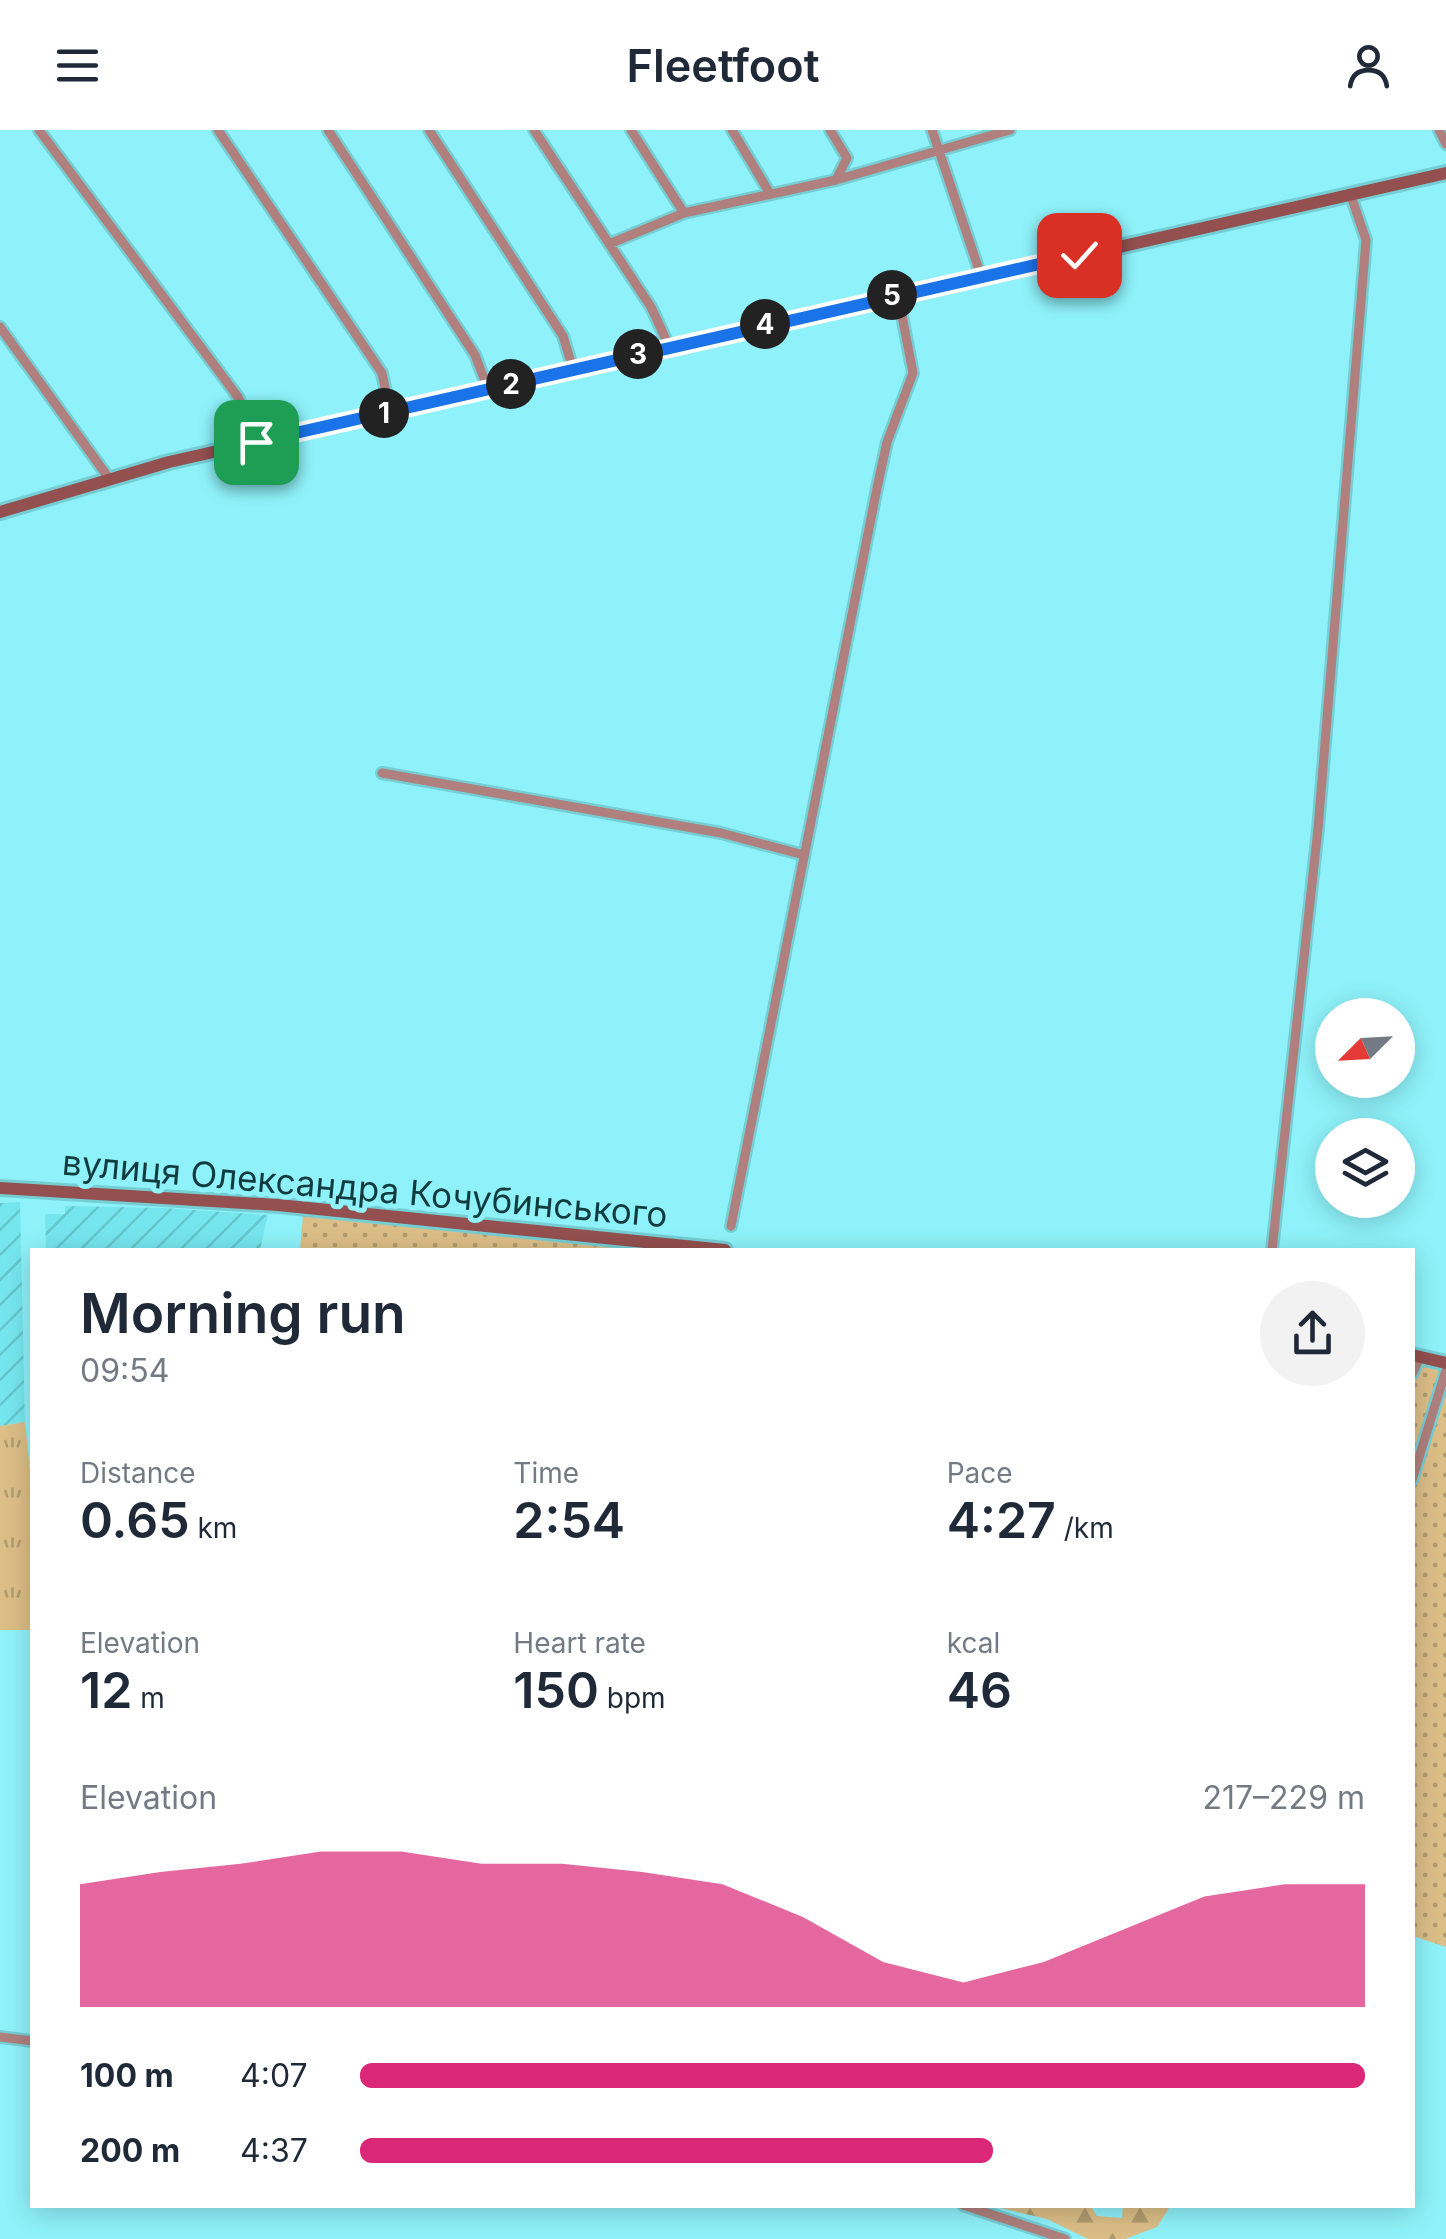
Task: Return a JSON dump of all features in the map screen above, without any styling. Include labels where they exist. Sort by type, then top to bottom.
[{"type":"street","points":[[40,130],[238,397],[256,442]]},
{"type":"street","points":[[218,130],[382,373],[390,412]]},
{"type":"street","points":[[429,130],[563,336],[573,369]]},
{"type":"street","points":[[534,130],[651,308],[669,346]]},
{"type":"street","points":[[631,130],[684,212]]},
{"type":"street","points":[[732,130],[769,192]]},
{"type":"street","points":[[830,130],[847,158],[836,180]]},
{"type":"street","points":[[932,130],[943,152],[981,276]]},
{"type":"street","points":[[609,244],[684,212],[836,180],[1010,130]]},
{"type":"street","points":[[1439,130],[1446,144]]},
{"type":"street","points":[[330,131],[475,355],[488,389]]},
{"type":"street","points":[[0,512],[108,477],[256,442],[897,294],[1446,173]]},
{"type":"street","points":[[1272,1248],[1318,829],[1366,240],[1350,193]]},
{"type":"street","points":[[732,1226],[887,442],[912,373],[897,294]]},
{"type":"street","points":[[0,327],[108,477]]},
{"type":"street","points":[[382,772],[638,817],[804,855]]},
{"type":"street","name":"вулиця Олександра Кочубинського","points":[[0,1188],[278,1204],[659,1247]]},
{"type":"street","points":[[1416,1356],[1446,1362]]},
{"type":"street","points":[[1415,1470],[1446,1370]]},
{"type":"street","points":[[0,2038],[30,2041]]},
{"type":"street","points":[[972,2208],[1065,2239]]},
{"type":"shaded area","points":[[20,1202],[25,1422],[0,1426],[0,1203]]},
{"type":"shaded area","points":[[65,1206],[268,1215],[260,1248],[46,1248],[45,1214],[65,1214]]},
{"type":"green space","points":[[303,1213],[616,1248],[300,1248]]},
{"type":"green space","points":[[1415,1362],[1446,1368],[1446,1947],[1415,1937]]},
{"type":"green space","points":[[25,1422],[30,1471],[30,1630],[0,1630],[0,1426]]},
{"type":"green space","points":[[1001,2208],[1092,2208],[1097,2216],[1122,2218],[1123,2208],[1169,2208],[1157,2227],[1125,2239],[1088,2239],[1047,2219]]},
{"type":"route","points":[[256,442],[1079,255]]}]
